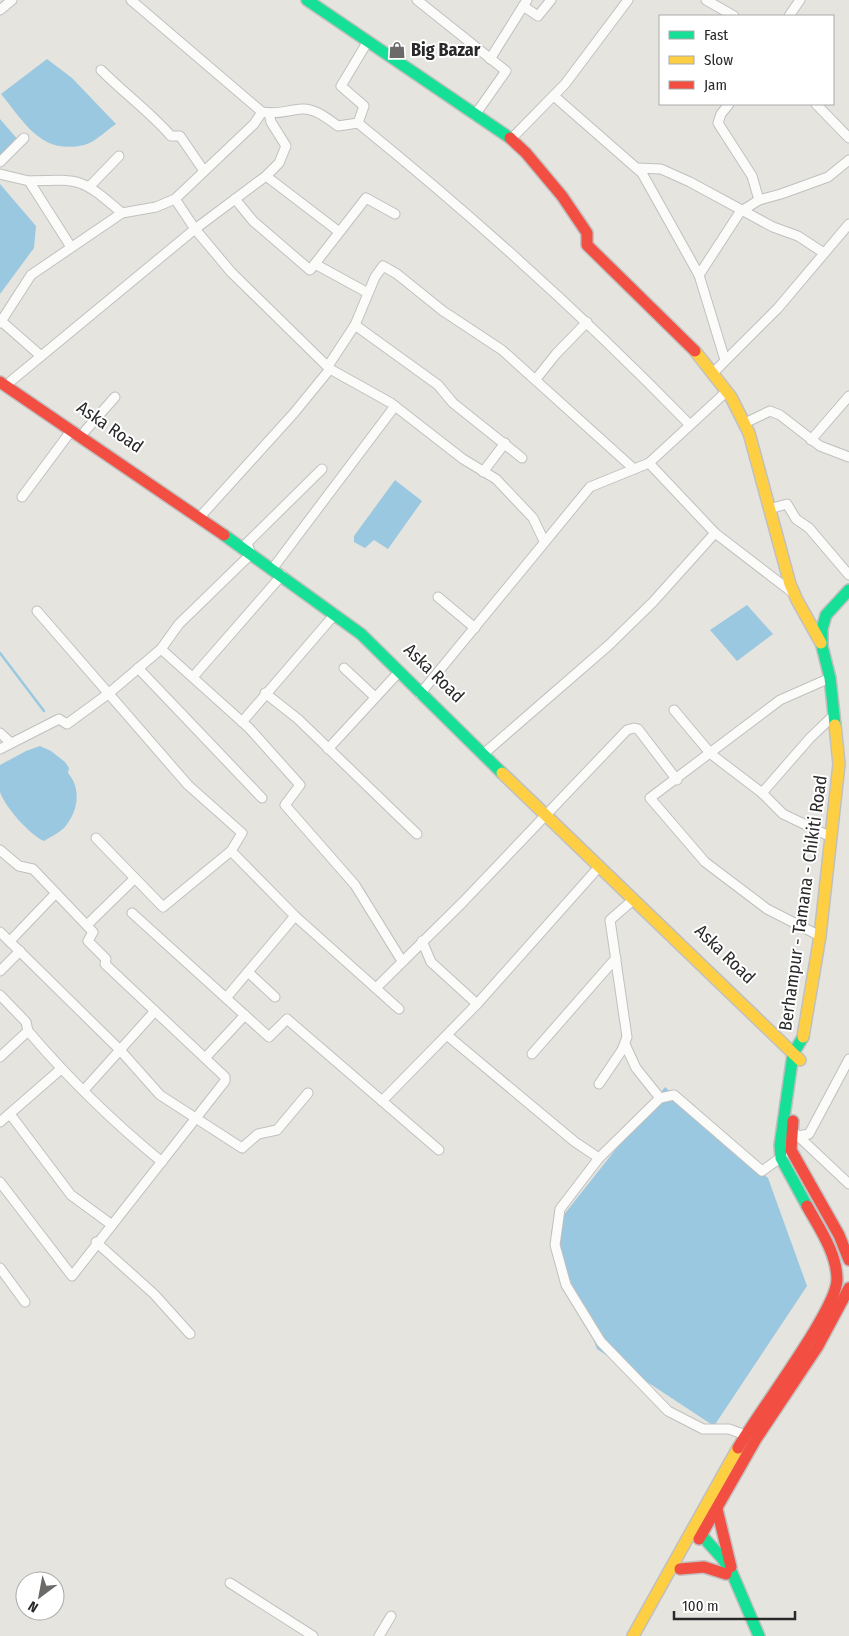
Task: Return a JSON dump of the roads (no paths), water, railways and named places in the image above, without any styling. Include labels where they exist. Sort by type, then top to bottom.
[{"type":"main road","points":[[307,0],[511,139],[526,153],[562,196],[587,233],[586,245],[689,344],[713,373],[745,423],[761,470],[769,509],[794,593],[801,610],[816,627],[822,646]]},
{"type":"main road","name":"Aska Road","points":[[0,373],[6,383],[85,431],[200,516],[249,549],[276,564],[361,627],[422,691],[488,750],[547,812],[799,1050]]},
{"type":"main road","points":[[6,383],[71,431],[200,516]]},
{"type":"main road","points":[[249,549],[360,634],[398,673],[422,691],[547,812],[598,868],[799,1050]]},
{"type":"main road","name":"Berhampur - Tamana - Chikiti Road","points":[[799,1050],[820,936],[831,837],[844,766],[834,715],[830,678],[822,646],[822,629],[826,615],[849,590]]},
{"type":"main road","points":[[799,1050],[794,1134],[791,1150],[839,1234],[849,1260]]},
{"type":"main road","points":[[633,1636],[825,1314],[837,1281],[833,1257],[828,1245],[782,1158],[780,1145],[799,1050]]},
{"type":"main road","points":[[639,1636],[680,1569],[696,1533],[717,1510],[751,1437],[818,1346],[849,1288]]},
{"type":"main road","points":[[717,1510],[729,1574],[748,1636]]},
{"type":"main road","points":[[696,1533],[722,1558],[759,1636]]},
{"type":"main road","points":[[680,1569],[704,1566],[729,1574]]},
{"type":"street","points":[[0,10],[12,0]]},
{"type":"street","points":[[6,383],[195,229],[266,176],[279,163],[286,146],[266,113],[131,0]]},
{"type":"street","points":[[417,0],[506,71],[475,115]]},
{"type":"street","points":[[490,59],[525,3],[538,16],[551,0]]},
{"type":"street","points":[[511,139],[554,96],[628,0]]},
{"type":"street","points":[[706,0],[732,15]]},
{"type":"street","points":[[790,15],[800,0]]},
{"type":"street","points":[[358,123],[364,106],[341,86],[368,41]]},
{"type":"street","points":[[101,70],[124,93],[150,112],[171,136],[180,136],[204,171]]},
{"type":"street","points":[[554,96],[637,168],[699,276],[725,360]]},
{"type":"street","points":[[728,105],[721,114],[718,123],[752,176],[759,200]]},
{"type":"street","points":[[817,105],[849,138]]},
{"type":"street","points":[[266,113],[277,115],[304,109],[318,113],[338,126],[358,123],[494,237],[587,322],[690,425]]},
{"type":"street","points":[[41,356],[1,322],[31,275],[122,212],[156,207],[175,199],[266,113]]},
{"type":"street","points":[[0,162],[24,138]]},
{"type":"street","points":[[90,186],[119,156]]},
{"type":"street","points":[[699,276],[740,212],[759,200],[828,177],[849,160]]},
{"type":"street","points":[[637,168],[661,169],[744,209],[773,227],[798,236],[824,253]]},
{"type":"street","points":[[0,174],[29,181],[72,180],[90,186],[122,212]]},
{"type":"street","points":[[266,176],[338,231]]},
{"type":"street","points":[[29,181],[71,247]]},
{"type":"street","points":[[235,199],[253,221],[310,270],[338,231],[366,198],[394,214]]},
{"type":"street","points":[[175,199],[195,229],[231,272],[329,368],[395,406],[463,459],[496,479],[533,518],[544,540]]},
{"type":"street","points":[[713,373],[778,308],[849,224]]},
{"type":"street","points":[[315,264],[368,292]]},
{"type":"street","points":[[200,516],[294,413],[329,368],[355,325],[368,292],[383,266],[397,274],[443,311],[502,350],[634,468]]},
{"type":"street","points":[[536,379],[556,354],[587,322]]},
{"type":"street","points":[[355,325],[438,384],[453,403],[522,458]]},
{"type":"street","points":[[422,691],[475,628],[544,540],[590,488],[649,462],[726,392]]},
{"type":"street","points":[[811,440],[849,396]]},
{"type":"street","points":[[85,431],[115,397]]},
{"type":"street","points":[[276,564],[395,406]]},
{"type":"street","points":[[745,423],[770,411],[780,415],[820,446],[849,457]]},
{"type":"street","points":[[22,497],[71,431]]},
{"type":"street","points":[[483,472],[505,443]]},
{"type":"street","points":[[649,462],[715,533],[794,593]]},
{"type":"street","points":[[0,749],[59,719],[67,724],[108,694],[161,649],[179,624],[322,469]]},
{"type":"street","points":[[769,509],[787,504],[796,519],[809,528],[849,575]]},
{"type":"street","points":[[488,750],[609,645],[653,602],[715,533]]},
{"type":"street","points":[[193,677],[282,575]]},
{"type":"street","points":[[438,597],[475,628]]},
{"type":"street","points":[[37,611],[188,785],[242,833],[231,851],[163,907],[96,838]]},
{"type":"street","points":[[242,722],[335,614]]},
{"type":"street","points":[[161,649],[242,722],[300,785],[284,805],[355,885],[402,961]]},
{"type":"street","points":[[138,668],[262,798]]},
{"type":"street","points":[[344,668],[376,697]]},
{"type":"street","points":[[328,749],[398,673]]},
{"type":"street","points":[[820,936],[766,909],[705,862],[650,798],[711,754],[780,700],[830,678]]},
{"type":"street","points":[[265,693],[292,714],[417,834]]},
{"type":"street","points":[[674,710],[711,754],[762,793],[783,814],[831,837]]},
{"type":"street","points":[[762,793],[810,738],[834,715]]},
{"type":"street","points":[[376,988],[463,902],[627,730],[638,729],[676,780]]},
{"type":"street","points":[[0,733],[11,744]]},
{"type":"street","points":[[0,850],[19,866],[33,870],[93,932],[88,940],[106,959],[105,964],[206,1057],[225,1077],[225,1081],[197,1118],[112,1225],[96,1242],[72,1276],[0,1182]]},
{"type":"street","points":[[231,851],[295,916],[399,1009]]},
{"type":"street","points":[[382,1101],[448,1036],[598,868]]},
{"type":"street","points":[[87,925],[134,879]]},
{"type":"street","points":[[10,941],[56,894]]},
{"type":"street","points":[[599,1084],[627,1038],[610,920],[633,900]]},
{"type":"street","points":[[132,914],[269,1037],[287,1019],[439,1150]]},
{"type":"street","points":[[226,998],[295,916]]},
{"type":"street","points":[[0,932],[120,1050],[160,1095],[242,1148],[258,1134],[277,1130],[308,1093]]},
{"type":"street","points":[[422,941],[431,962],[477,1004]]},
{"type":"street","points":[[0,970],[20,950]]},
{"type":"street","points":[[532,1054],[616,958]]},
{"type":"street","points":[[248,972],[275,997]]},
{"type":"street","points":[[0,995],[26,1022],[28,1031],[60,1069],[84,1090],[116,1125],[162,1162]]},
{"type":"street","points":[[84,1090],[155,1011]]},
{"type":"street","points":[[206,1057],[245,1015]]},
{"type":"street","points":[[0,1057],[28,1031]]},
{"type":"street","points":[[448,1036],[575,1142],[599,1158]]},
{"type":"street","points":[[625,1044],[636,1068],[660,1098]]},
{"type":"street","points":[[794,1134],[809,1134],[849,1059]]},
{"type":"street","points":[[0,1122],[60,1069]]},
{"type":"street","points":[[751,1437],[729,1429],[703,1429],[668,1411],[602,1342],[566,1284],[555,1245],[560,1209],[599,1158],[660,1098],[674,1095],[762,1171],[791,1150]]},
{"type":"street","points":[[10,1114],[71,1195],[112,1225]]},
{"type":"street","points":[[794,1134],[849,1184]]},
{"type":"street","points":[[96,1242],[154,1294],[190,1334]]},
{"type":"street","points":[[0,1268],[25,1302]]},
{"type":"street","points":[[230,1582],[313,1636]]},
{"type":"street","points":[[379,1636],[391,1616]]},
{"type":"water","points":[[47,59],[72,78],[116,124],[88,144],[69,147],[45,141],[26,126],[1,94]]},
{"type":"water","points":[[0,119],[19,141],[0,157]]},
{"type":"water","points":[[0,184],[36,226],[34,248],[0,294]]},
{"type":"water","points":[[395,480],[422,501],[388,549],[374,540],[365,548],[354,542],[354,536]]},
{"type":"water","points":[[747,605],[773,634],[737,661],[710,630]]},
{"type":"water","points":[[40,746],[51,751],[65,762],[69,768],[68,773],[77,793],[75,808],[69,822],[62,830],[44,841],[32,833],[19,820],[7,805],[0,792],[0,765]]},
{"type":"water","points":[[665,1087],[768,1178],[807,1286],[714,1426],[597,1349],[551,1231]]},
{"type":"waterway","points":[[0,653],[44,711]]},
{"type":"place","name":"Big Bazar","points":[[397,50]]}]
